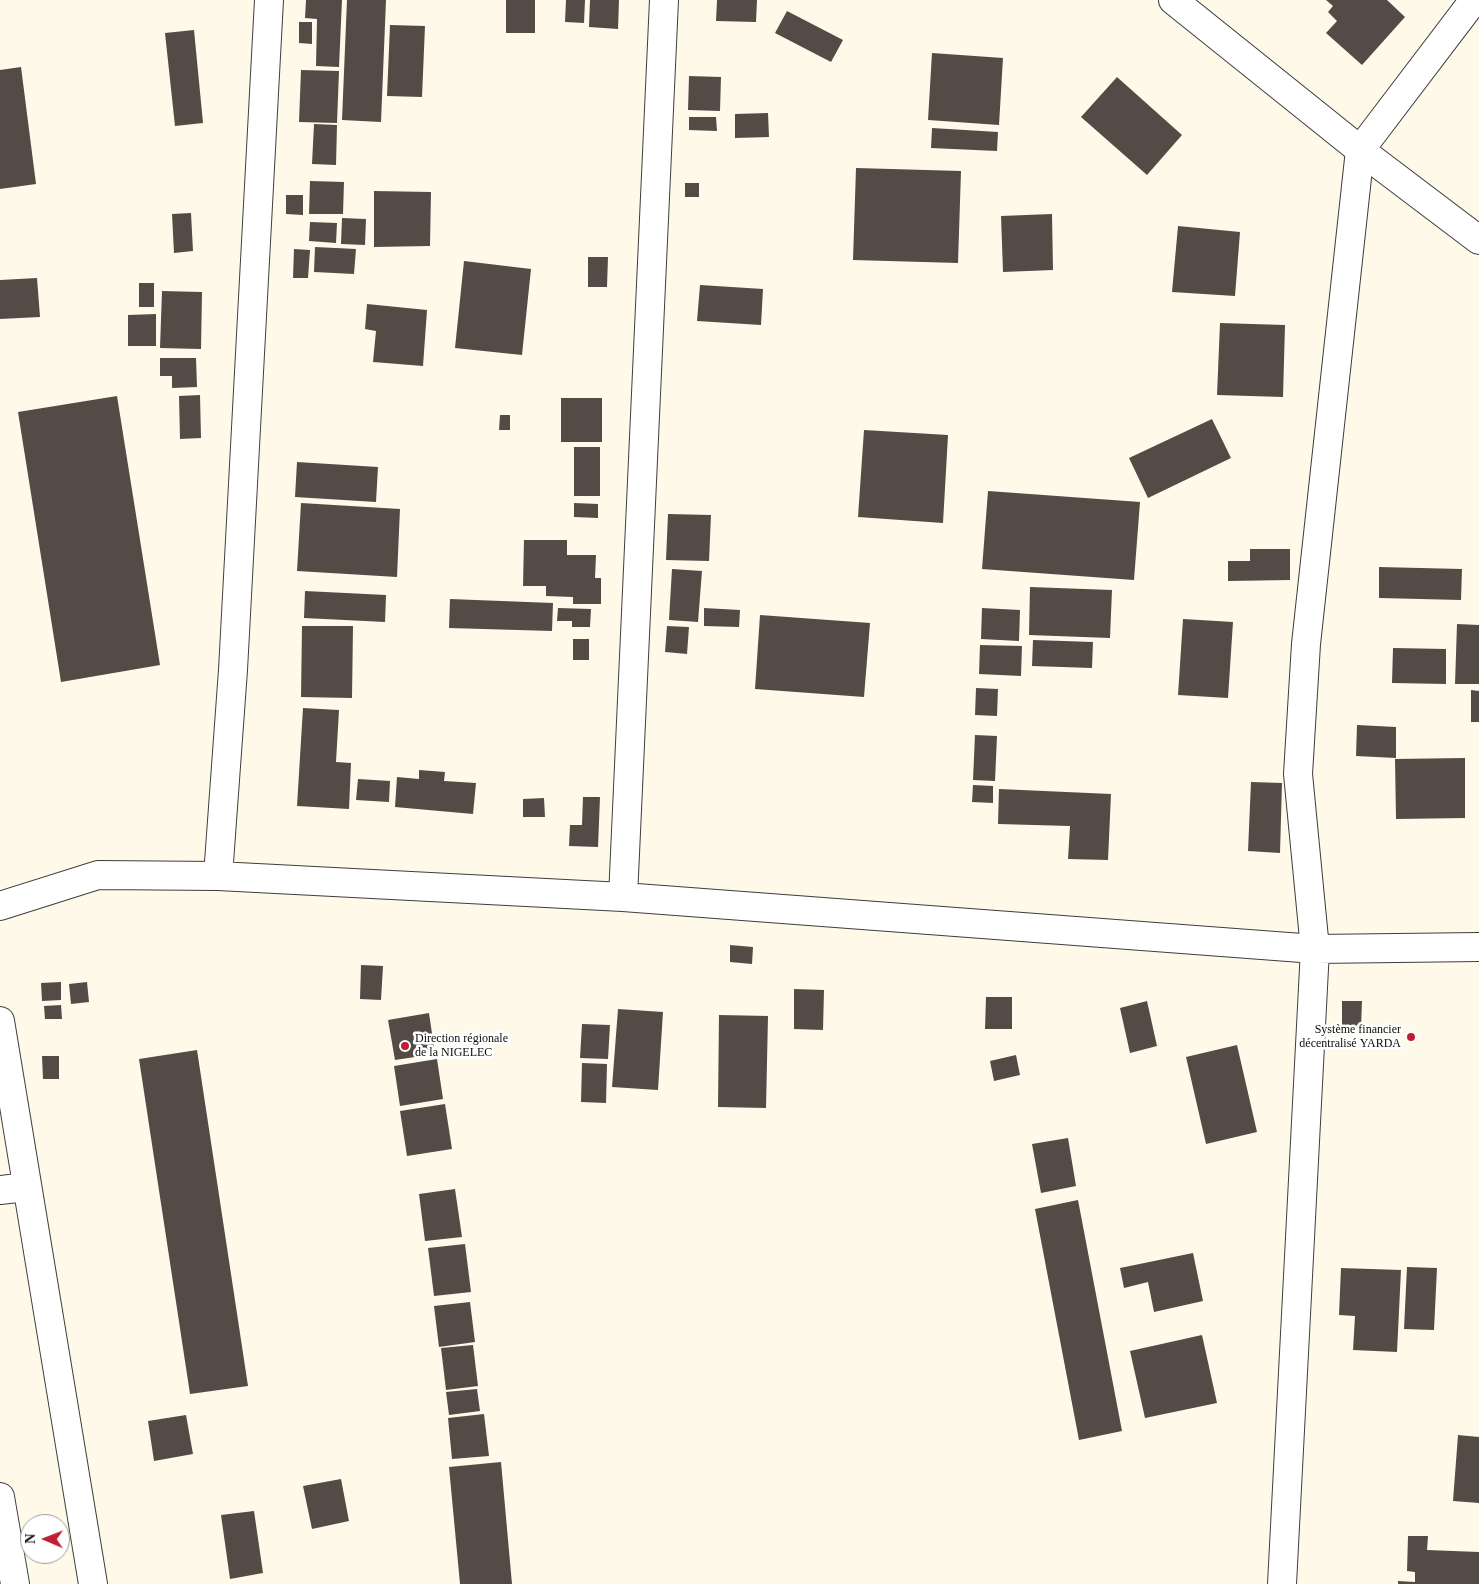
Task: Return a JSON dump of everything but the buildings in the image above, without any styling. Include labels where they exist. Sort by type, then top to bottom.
[{"type":"street","points":[[218,876],[233,670],[269,0]]},
{"type":"street","points":[[623,897],[664,0]]},
{"type":"street","points":[[1173,0],[1360,150],[1479,240]]},
{"type":"street","points":[[1282,1584],[1314,948],[1298,774],[1306,644],[1360,150],[1474,0]]},
{"type":"street","points":[[0,906],[98,875],[218,876],[623,897],[1314,948],[1479,947]]},
{"type":"street","points":[[0,1021],[13,1189],[93,1584]]},
{"type":"street","points":[[0,1497],[15,1584]]},
{"type":"place","name":"Système financier décentralisé YARDA","points":[[1411,1037]]},
{"type":"place","name":"Direction régionale de la NIGELEC","points":[[405,1046]]}]
